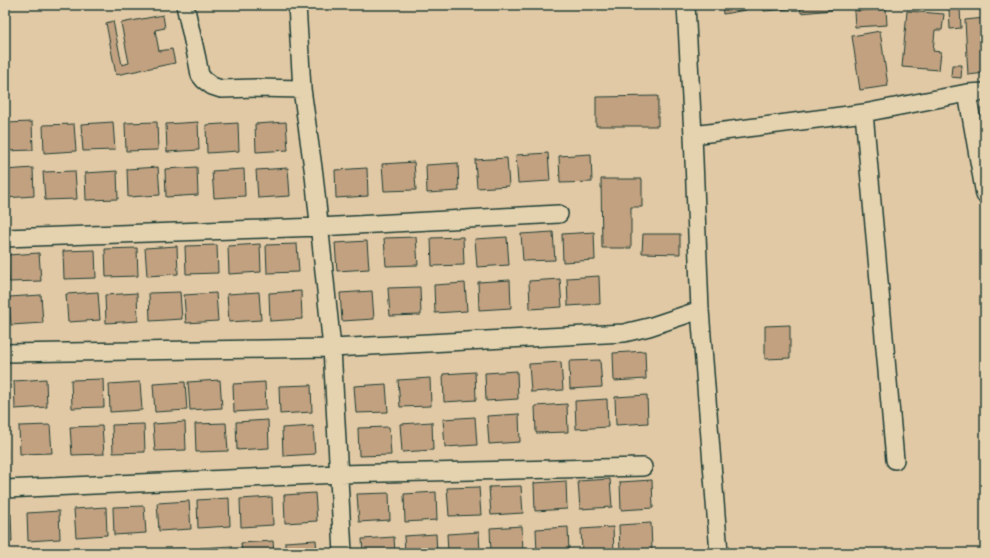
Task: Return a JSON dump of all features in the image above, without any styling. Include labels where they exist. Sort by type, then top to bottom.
[{"type":"street","points":[[185,5],[200,75],[212,86],[221,89],[256,88],[302,90]]},
{"type":"street","points":[[297,5],[302,90],[314,175],[332,348],[343,553]]},
{"type":"street","points":[[686,5],[700,310],[719,553]]},
{"type":"street","points":[[693,135],[864,113],[966,93],[985,92]]},
{"type":"street","points":[[966,93],[985,195]]},
{"type":"street","points":[[864,113],[894,460]]},
{"type":"street","points":[[5,238],[319,227],[559,214]]},
{"type":"street","points":[[5,353],[332,348],[624,333],[649,327],[700,310]]},
{"type":"street","points":[[5,488],[339,474],[643,466]]},
{"type":"building","points":[[65,5],[91,5],[91,6],[65,9]]},
{"type":"building","points":[[722,5],[745,5],[746,10],[723,14]]},
{"type":"building","points":[[763,5],[790,5],[790,9],[764,11]]},
{"type":"building","points":[[800,5],[831,5],[832,10],[801,13]]},
{"type":"building","points":[[960,8],[961,28],[950,29],[949,9]]},
{"type":"building","points":[[886,9],[887,25],[855,27],[854,11]]},
{"type":"building","points":[[907,11],[944,14],[942,30],[935,30],[933,51],[941,52],[939,70],[902,67]]},
{"type":"building","points":[[163,15],[165,28],[155,30],[159,51],[172,49],[175,63],[116,75],[106,23],[113,21],[122,65],[129,63],[121,23]]},
{"type":"building","points":[[985,18],[985,73],[968,75],[965,20]]},
{"type":"building","points":[[880,31],[888,86],[860,90],[852,36]]},
{"type":"building","points":[[952,65],[962,65],[961,78],[951,77]]},
{"type":"building","points":[[658,96],[658,126],[596,126],[596,97]]},
{"type":"building","points":[[32,122],[33,150],[5,151],[5,123]]},
{"type":"building","points":[[113,122],[115,150],[83,151],[81,124]]},
{"type":"building","points":[[157,122],[158,150],[126,151],[125,123]]},
{"type":"building","points":[[198,122],[199,150],[167,152],[166,124]]},
{"type":"building","points":[[286,122],[288,150],[256,152],[255,124]]},
{"type":"building","points":[[238,123],[239,151],[207,153],[206,125]]},
{"type":"building","points":[[74,124],[76,151],[44,153],[43,125]]},
{"type":"building","points":[[548,153],[550,181],[518,183],[516,155]]},
{"type":"building","points":[[591,154],[592,182],[560,183],[559,156]]},
{"type":"building","points":[[507,158],[509,186],[477,188],[475,160]]},
{"type":"building","points":[[414,162],[416,190],[384,191],[382,164]]},
{"type":"building","points":[[458,163],[459,191],[427,193],[426,165]]},
{"type":"building","points":[[158,167],[160,195],[128,197],[127,169]]},
{"type":"building","points":[[197,167],[198,195],[166,197],[165,169]]},
{"type":"building","points":[[33,168],[34,196],[5,198],[5,170]]},
{"type":"building","points":[[288,168],[290,196],[258,198],[256,170]]},
{"type":"building","points":[[367,168],[368,196],[336,198],[335,170]]},
{"type":"building","points":[[244,169],[245,196],[214,198],[212,171]]},
{"type":"building","points":[[75,171],[77,199],[45,200],[43,172]]},
{"type":"building","points":[[117,171],[118,199],[86,200],[85,173]]},
{"type":"building","points":[[601,179],[642,179],[642,207],[631,207],[631,248],[602,248]]},
{"type":"building","points":[[553,232],[555,260],[523,261],[521,234]]},
{"type":"building","points":[[594,232],[595,260],[563,262],[562,234]]},
{"type":"building","points":[[643,234],[680,234],[680,254],[642,253]]},
{"type":"building","points":[[416,237],[418,265],[386,266],[384,238]]},
{"type":"building","points":[[463,237],[464,265],[432,266],[431,238]]},
{"type":"building","points":[[507,237],[509,265],[477,267],[475,239]]},
{"type":"building","points":[[367,241],[369,269],[337,271],[335,243]]},
{"type":"building","points":[[260,244],[261,272],[229,274],[228,246]]},
{"type":"building","points":[[297,244],[299,272],[267,273],[266,245]]},
{"type":"building","points":[[217,245],[218,273],[186,274],[185,246]]},
{"type":"building","points":[[177,246],[178,274],[147,276],[145,248]]},
{"type":"building","points":[[137,248],[138,276],[106,277],[105,249]]},
{"type":"building","points":[[95,250],[96,278],[64,279],[63,251]]},
{"type":"building","points":[[39,253],[41,281],[9,282],[7,255]]},
{"type":"building","points":[[599,276],[600,304],[568,306],[567,278]]},
{"type":"building","points":[[560,279],[562,307],[530,309],[529,281]]},
{"type":"building","points":[[510,280],[511,308],[479,310],[478,282]]},
{"type":"building","points":[[465,283],[467,311],[435,313],[434,285]]},
{"type":"building","points":[[420,287],[421,315],[390,316],[388,288]]},
{"type":"building","points":[[301,291],[302,319],[270,321],[269,293]]},
{"type":"building","points":[[372,291],[374,319],[342,321],[340,293]]},
{"type":"building","points":[[98,292],[100,320],[68,322],[66,294]]},
{"type":"building","points":[[180,292],[182,319],[150,321],[149,293]]},
{"type":"building","points":[[259,292],[261,320],[229,322],[227,294]]},
{"type":"building","points":[[137,293],[138,321],[106,323],[105,295]]},
{"type":"building","points":[[216,293],[218,321],[186,323],[184,295]]},
{"type":"building","points":[[41,295],[43,323],[11,325],[9,297]]},
{"type":"building","points":[[790,325],[790,358],[765,359],[765,326]]},
{"type":"building","points":[[645,351],[646,379],[614,381],[613,353]]},
{"type":"building","points":[[600,360],[602,387],[570,389],[569,361]]},
{"type":"building","points":[[561,362],[563,390],[531,392],[529,364]]},
{"type":"building","points":[[517,371],[518,399],[486,401],[485,373]]},
{"type":"building","points":[[475,372],[476,400],[444,402],[443,374]]},
{"type":"building","points":[[430,378],[431,406],[400,407],[398,380]]},
{"type":"building","points":[[46,379],[47,407],[15,409],[14,381]]},
{"type":"building","points":[[103,379],[104,407],[72,408],[71,380]]},
{"type":"building","points":[[220,380],[222,408],[190,410],[188,382]]},
{"type":"building","points":[[140,382],[142,410],[110,412],[109,384]]},
{"type":"building","points":[[185,382],[187,410],[155,412],[153,384]]},
{"type":"building","points":[[265,382],[266,410],[234,412],[233,384]]},
{"type":"building","points":[[386,384],[388,412],[356,413],[354,386]]},
{"type":"building","points":[[311,385],[312,412],[280,414],[279,386]]},
{"type":"building","points":[[647,395],[648,423],[616,425],[615,397]]},
{"type":"building","points":[[607,399],[608,427],[576,429],[575,401]]},
{"type":"building","points":[[567,404],[568,432],[536,433],[535,406]]},
{"type":"building","points":[[519,414],[520,442],[489,444],[487,416]]},
{"type":"building","points":[[475,417],[477,445],[445,447],[443,419]]},
{"type":"building","points":[[268,420],[269,448],[237,450],[236,422]]},
{"type":"building","points":[[185,422],[186,450],[155,451],[153,424]]},
{"type":"building","points":[[432,422],[433,450],[402,452],[400,424]]},
{"type":"building","points":[[226,423],[228,451],[196,452],[195,424]]},
{"type":"building","points":[[144,424],[145,452],[113,453],[112,425]]},
{"type":"building","points":[[50,425],[52,453],[20,454],[19,426]]},
{"type":"building","points":[[102,426],[104,454],[72,455],[70,427]]},
{"type":"building","points":[[313,426],[315,454],[283,456],[282,428]]},
{"type":"building","points":[[389,427],[391,455],[359,456],[358,428]]},
{"type":"building","points":[[6,431],[7,459],[5,459]]},
{"type":"building","points":[[610,479],[612,507],[580,509],[578,481]]},
{"type":"building","points":[[652,480],[653,508],[621,510],[620,482]]},
{"type":"building","points":[[566,481],[567,509],[535,511],[534,483]]},
{"type":"building","points":[[521,486],[523,513],[491,515],[489,487]]},
{"type":"building","points":[[479,487],[481,515],[449,516],[447,488]]},
{"type":"building","points":[[436,492],[437,520],[405,522],[404,494]]},
{"type":"building","points":[[315,493],[317,521],[285,523],[284,495]]},
{"type":"building","points":[[389,493],[390,520],[359,522],[357,494]]},
{"type":"building","points":[[272,497],[273,525],[241,527],[240,499]]},
{"type":"building","points":[[229,498],[230,526],[198,528],[197,500]]},
{"type":"building","points":[[189,501],[191,529],[159,531],[157,503]]},
{"type":"building","points":[[144,506],[146,533],[114,535],[113,507]]},
{"type":"building","points":[[106,507],[107,535],[76,537],[74,509]]},
{"type":"building","points":[[59,511],[60,539],[28,541],[27,513]]},
{"type":"building","points":[[5,514],[11,514],[12,542],[5,542]]},
{"type":"building","points":[[651,523],[652,551],[620,553],[619,525]]},
{"type":"building","points":[[522,526],[523,553],[491,553],[490,528]]},
{"type":"building","points":[[568,527],[569,553],[537,553],[536,529]]},
{"type":"building","points":[[613,527],[614,553],[582,553],[581,529]]},
{"type":"building","points":[[479,532],[480,553],[448,553],[447,534]]},
{"type":"building","points":[[436,534],[437,553],[405,553],[404,536]]},
{"type":"building","points":[[394,537],[395,553],[363,553],[362,539]]},
{"type":"building","points":[[316,540],[317,553],[285,553],[285,542]]},
{"type":"building","points":[[273,541],[274,553],[242,553],[241,543]]},
{"type":"building","points":[[232,546],[232,553],[200,553],[200,548]]},
{"type":"building","points":[[188,548],[188,553],[156,553],[156,550]]},
{"type":"building","points":[[143,551],[143,553],[111,553],[111,552]]}]
